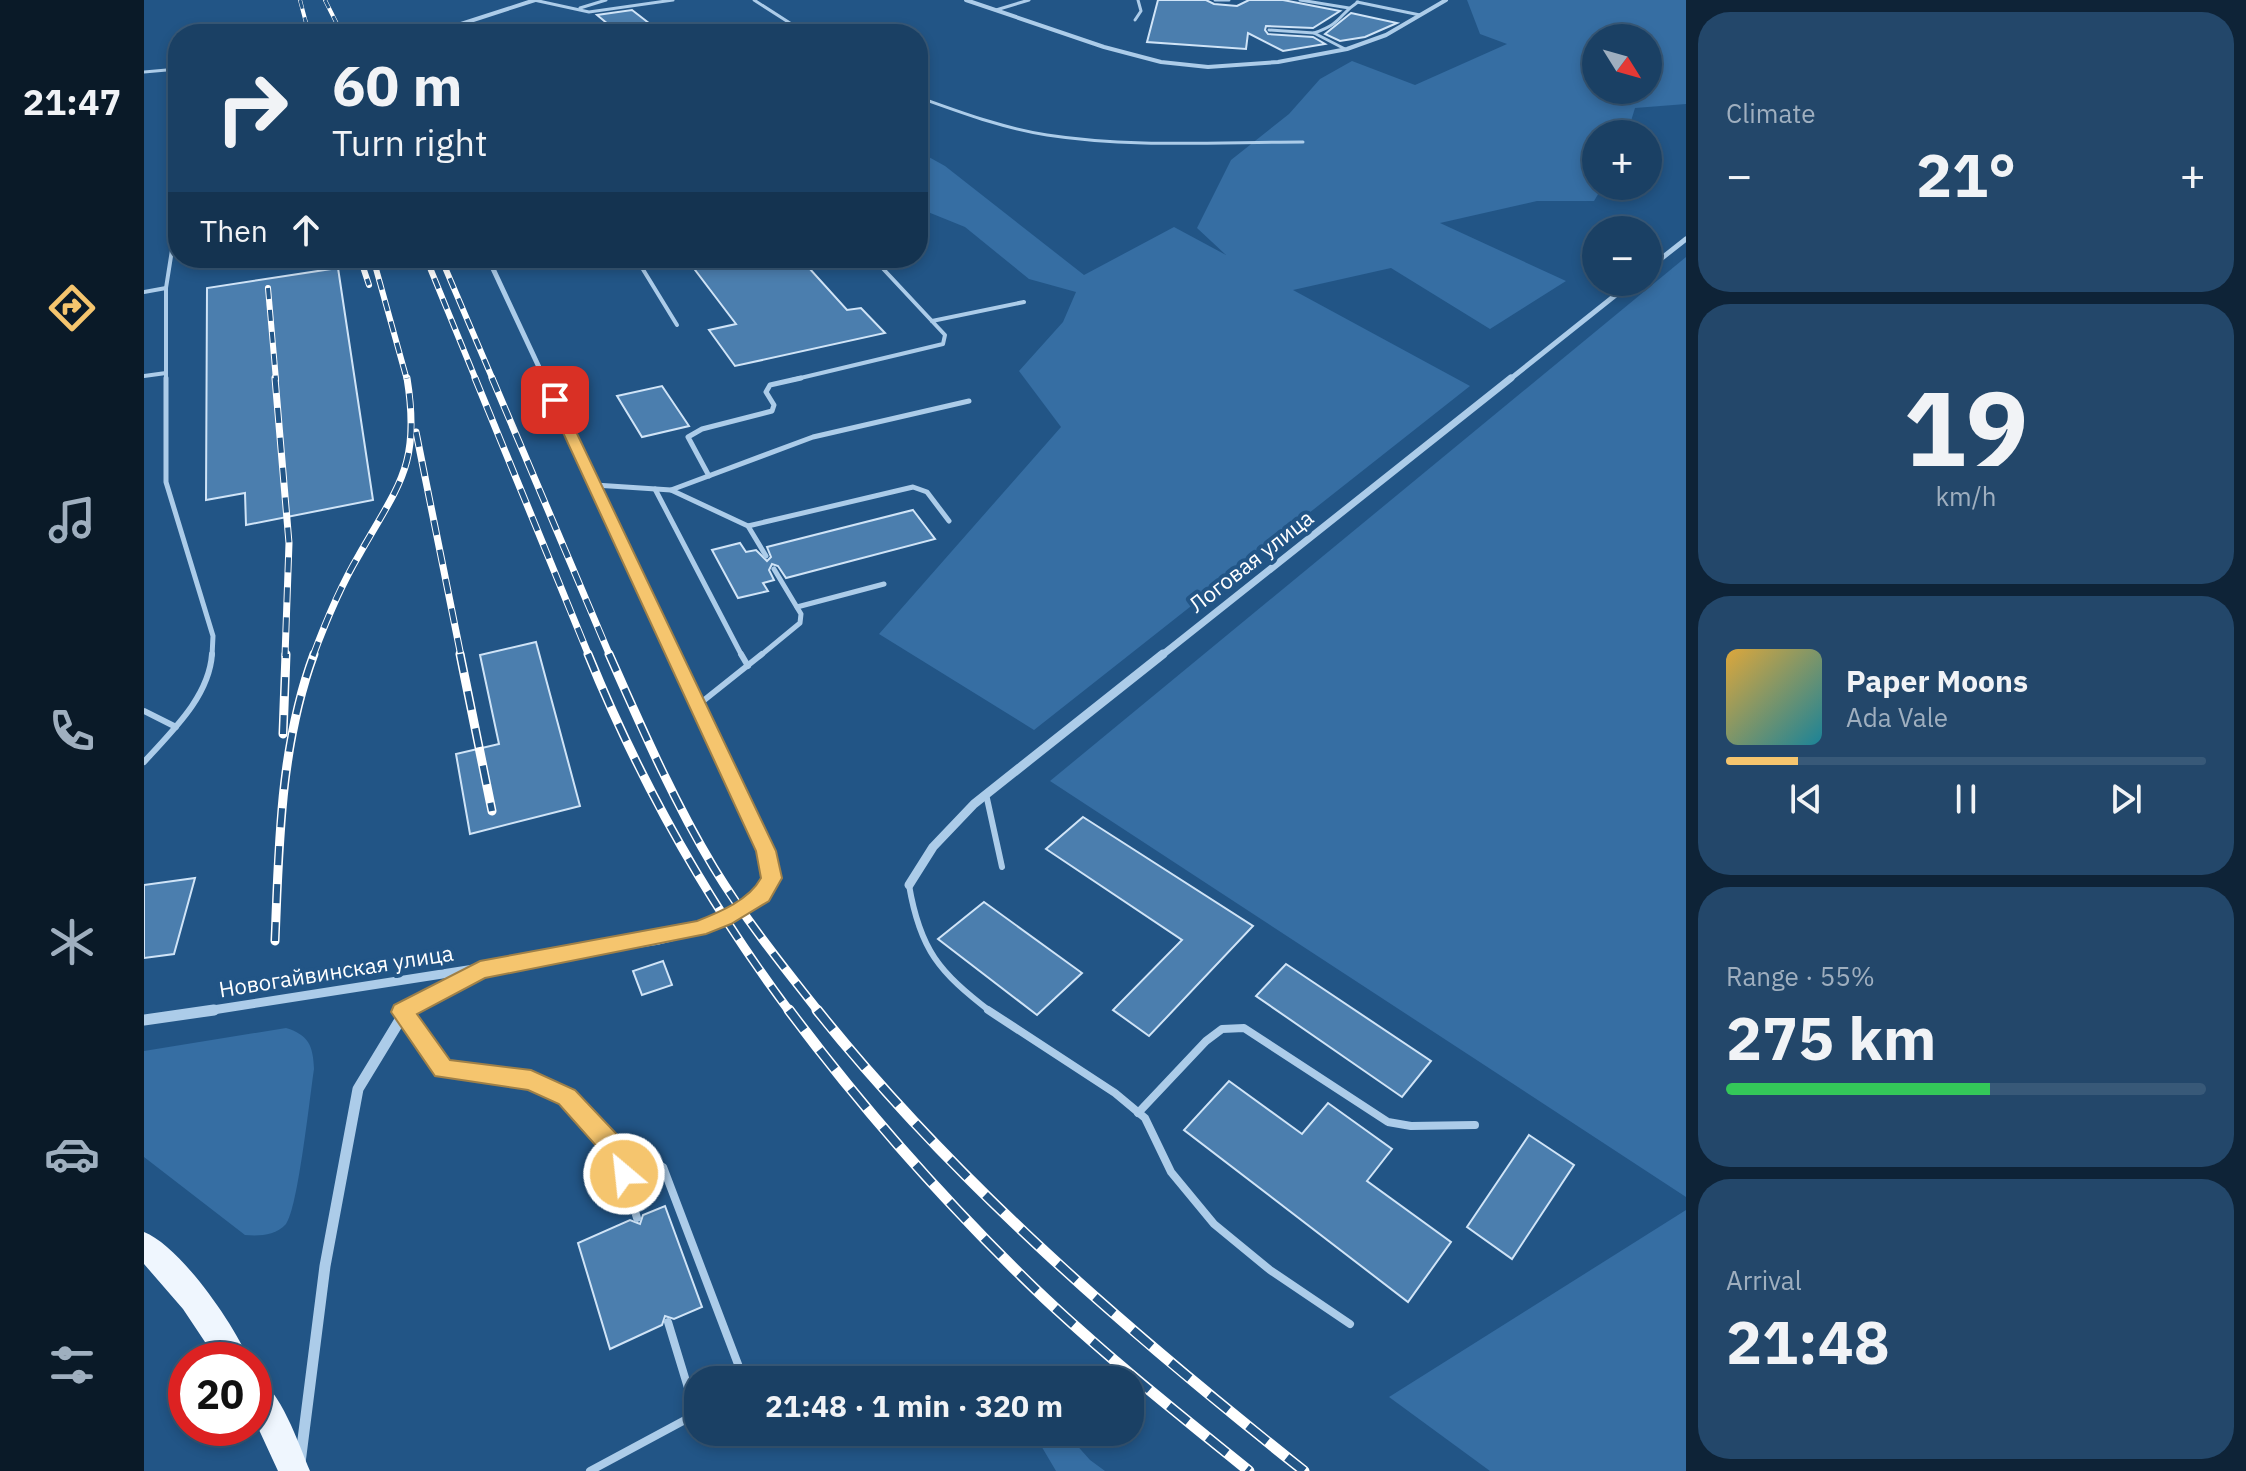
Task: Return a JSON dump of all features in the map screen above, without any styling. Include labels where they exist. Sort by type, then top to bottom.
[{"type":"main road","points":[[144,1245],[195,1300],[222,1342]]},
{"type":"main road","points":[[272,1421],[296,1471]]},
{"type":"street","points":[[461,24],[534,0]]},
{"type":"street","points":[[966,0],[1122,51],[1191,66],[1241,65],[1345,49],[1367,43],[1446,0]]},
{"type":"street","points":[[1662,258],[1686,239]]},
{"type":"street","points":[[493,268],[698,705]]},
{"type":"street","name":"Логовая улица","points":[[909,885],[920,861],[948,828],[986,794],[1614,296]]},
{"type":"street","name":"Новогайвинская улица","points":[[144,1020],[480,970],[668,937],[724,919],[762,895],[769,887],[772,871],[766,851],[698,705]]},
{"type":"street","points":[[296,1471],[325,1266],[358,1089],[402,1012],[480,970]]},
{"type":"lane","points":[[534,0],[589,12],[673,0]]},
{"type":"lane","points":[[576,10],[606,0]]},
{"type":"lane","points":[[754,0],[791,24]]},
{"type":"lane","points":[[996,10],[1029,0]]},
{"type":"lane","points":[[1135,20],[1141,11],[1138,0]]},
{"type":"lane","points":[[1215,0],[1229,0]]},
{"type":"lane","points":[[1300,0],[1349,8]]},
{"type":"lane","points":[[1314,33],[1346,18],[1349,8],[1356,1],[1420,15]]},
{"type":"lane","points":[[1269,30],[1314,33],[1345,49]]},
{"type":"lane","points":[[144,72],[168,70]]},
{"type":"lane","points":[[928,101],[972,116],[1047,135],[1127,140],[1303,142]]},
{"type":"lane","points":[[144,762],[176,727],[204,688],[211,669],[213,636],[166,482],[166,288],[169,268]]},
{"type":"lane","points":[[640,268],[677,325]]},
{"type":"lane","points":[[709,476],[688,441],[692,433],[772,411],[774,405],[766,389],[777,382],[935,348],[946,340],[882,268]]},
{"type":"lane","points":[[144,292],[166,288]]},
{"type":"lane","points":[[932,321],[1024,302]]},
{"type":"lane","points":[[144,376],[166,373]]},
{"type":"lane","points":[[671,490],[813,437],[969,401]]},
{"type":"lane","points":[[595,485],[671,490],[748,526],[766,556]]},
{"type":"lane","points":[[748,526],[913,487],[927,492],[949,521]]},
{"type":"lane","points":[[655,489],[748,666]]},
{"type":"lane","points":[[698,705],[800,623],[802,618],[797,607],[774,569]]},
{"type":"lane","points":[[797,607],[884,584]]},
{"type":"lane","points":[[144,711],[176,727]]},
{"type":"lane","points":[[986,794],[1002,867]]},
{"type":"lane","points":[[909,885],[912,919],[917,934],[932,956],[961,987],[998,1018],[1126,1101],[1148,1121],[1169,1168],[1195,1205],[1234,1244],[1350,1324]]},
{"type":"lane","points":[[402,1012],[443,1069],[531,1080],[567,1097],[617,1152],[637,1218]]},
{"type":"lane","points":[[1138,1113],[1206,1041],[1222,1029],[1244,1028],[1388,1122],[1411,1126],[1475,1125]]},
{"type":"lane","points":[[617,1152],[663,1167],[739,1366]]},
{"type":"lane","points":[[668,1322],[684,1372]]},
{"type":"lane","points":[[590,1471],[684,1420]]},
{"type":"shaded area","points":[[1467,0],[1686,0],[1686,104],[1635,108],[1631,120],[1582,120],[1582,200],[1594,201],[1537,201],[1440,223],[1566,281],[1490,329],[1391,268],[1293,290],[1470,386],[1034,730],[879,634],[1061,427],[1019,371],[1063,322],[1076,292],[1029,279],[965,227],[928,212],[928,157],[945,166],[1084,275],[1174,227],[1226,255],[1197,228],[1231,160],[1289,114],[1320,79],[1352,61],[1415,85],[1507,44],[1480,34]]},
{"type":"shaded area","points":[[1686,257],[1686,1197],[1050,781],[1639,296],[1662,296],[1662,277]]},
{"type":"shaded area","points":[[286,1028],[300,1034],[308,1042],[314,1069],[295,1197],[282,1228],[267,1234],[245,1235],[144,1157],[144,1051]]},
{"type":"shaded area","points":[[1686,1210],[1686,1471],[1490,1471],[1389,1397]]},
{"type":"shaded area","points":[[1041,1446],[1078,1446],[1105,1471],[1056,1471]]},
{"type":"building","points":[[1158,0],[1206,0],[1214,4],[1237,6],[1249,0],[1283,0],[1340,11],[1313,28],[1266,26],[1268,34],[1313,37],[1325,44],[1283,51],[1248,33],[1246,49],[1147,42]]},
{"type":"building","points":[[632,10],[650,24],[608,24],[597,15]]},
{"type":"building","points":[[1351,13],[1397,23],[1365,37],[1340,41],[1325,34]]},
{"type":"building","points":[[338,268],[373,500],[246,525],[245,493],[206,500],[207,288]]},
{"type":"building","points":[[694,268],[809,268],[847,310],[861,308],[885,333],[735,366],[709,330],[736,324]]},
{"type":"building","points":[[662,386],[689,426],[642,437],[617,396]]},
{"type":"building","points":[[913,510],[935,539],[786,578],[778,566],[772,564],[769,570],[774,580],[763,583],[768,591],[738,598],[712,550],[740,543],[746,552],[756,550],[767,561],[771,557],[767,547]]},
{"type":"building","points":[[536,642],[580,806],[470,834],[456,754],[499,744],[480,655]]},
{"type":"building","points":[[1083,817],[1253,926],[1149,1036],[1113,1010],[1182,940],[1046,849]]},
{"type":"building","points":[[195,878],[174,954],[144,958],[144,885]]},
{"type":"building","points":[[984,902],[1082,973],[1037,1015],[938,939]]},
{"type":"building","points":[[663,961],[672,985],[642,995],[633,971]]},
{"type":"building","points":[[1286,964],[1431,1061],[1402,1097],[1256,996]]},
{"type":"building","points":[[1229,1081],[1302,1134],[1328,1103],[1392,1149],[1367,1181],[1451,1242],[1408,1302],[1184,1130]]},
{"type":"building","points":[[1529,1135],[1574,1165],[1512,1259],[1467,1227]]},
{"type":"building","points":[[665,1206],[702,1307],[674,1319],[665,1316],[662,1325],[610,1349],[578,1243],[630,1220],[640,1224],[643,1215]]},
{"type":"railway","points":[[300,0],[306,24]]},
{"type":"railway","points":[[325,0],[337,24]]},
{"type":"railway","points":[[363,268],[369,285]]},
{"type":"railway","points":[[376,268],[407,380]]},
{"type":"railway","points":[[430,268],[476,380]]},
{"type":"railway","points":[[445,268],[493,380]]},
{"type":"railway","points":[[268,288],[276,380]]},
{"type":"railway","points":[[275,378],[289,543],[285,656]]},
{"type":"railway","points":[[313,656],[346,579],[403,472],[411,432],[407,378]]},
{"type":"railway","points":[[475,378],[589,656]]},
{"type":"railway","points":[[492,378],[610,656]]},
{"type":"railway","points":[[416,432],[461,656]]},
{"type":"railway","points":[[283,734],[286,654]]},
{"type":"railway","points":[[275,941],[283,796],[294,724],[314,654]]},
{"type":"railway","points":[[460,654],[492,811]]},
{"type":"railway","points":[[588,654],[630,748],[677,839],[731,927],[790,1012]]},
{"type":"railway","points":[[609,654],[671,789],[714,868],[751,924],[819,1012]]},
{"type":"railway","points":[[789,1010],[876,1119],[1002,1256],[1113,1360],[1249,1471]]},
{"type":"railway","points":[[817,1010],[928,1136],[1047,1254],[1174,1365],[1304,1471]]},
{"type":"route","points":[[555,400],[766,851],[772,878],[762,895],[742,909],[699,929],[480,970],[402,1012],[443,1069],[531,1080],[567,1097],[617,1152],[624,1174]]}]
